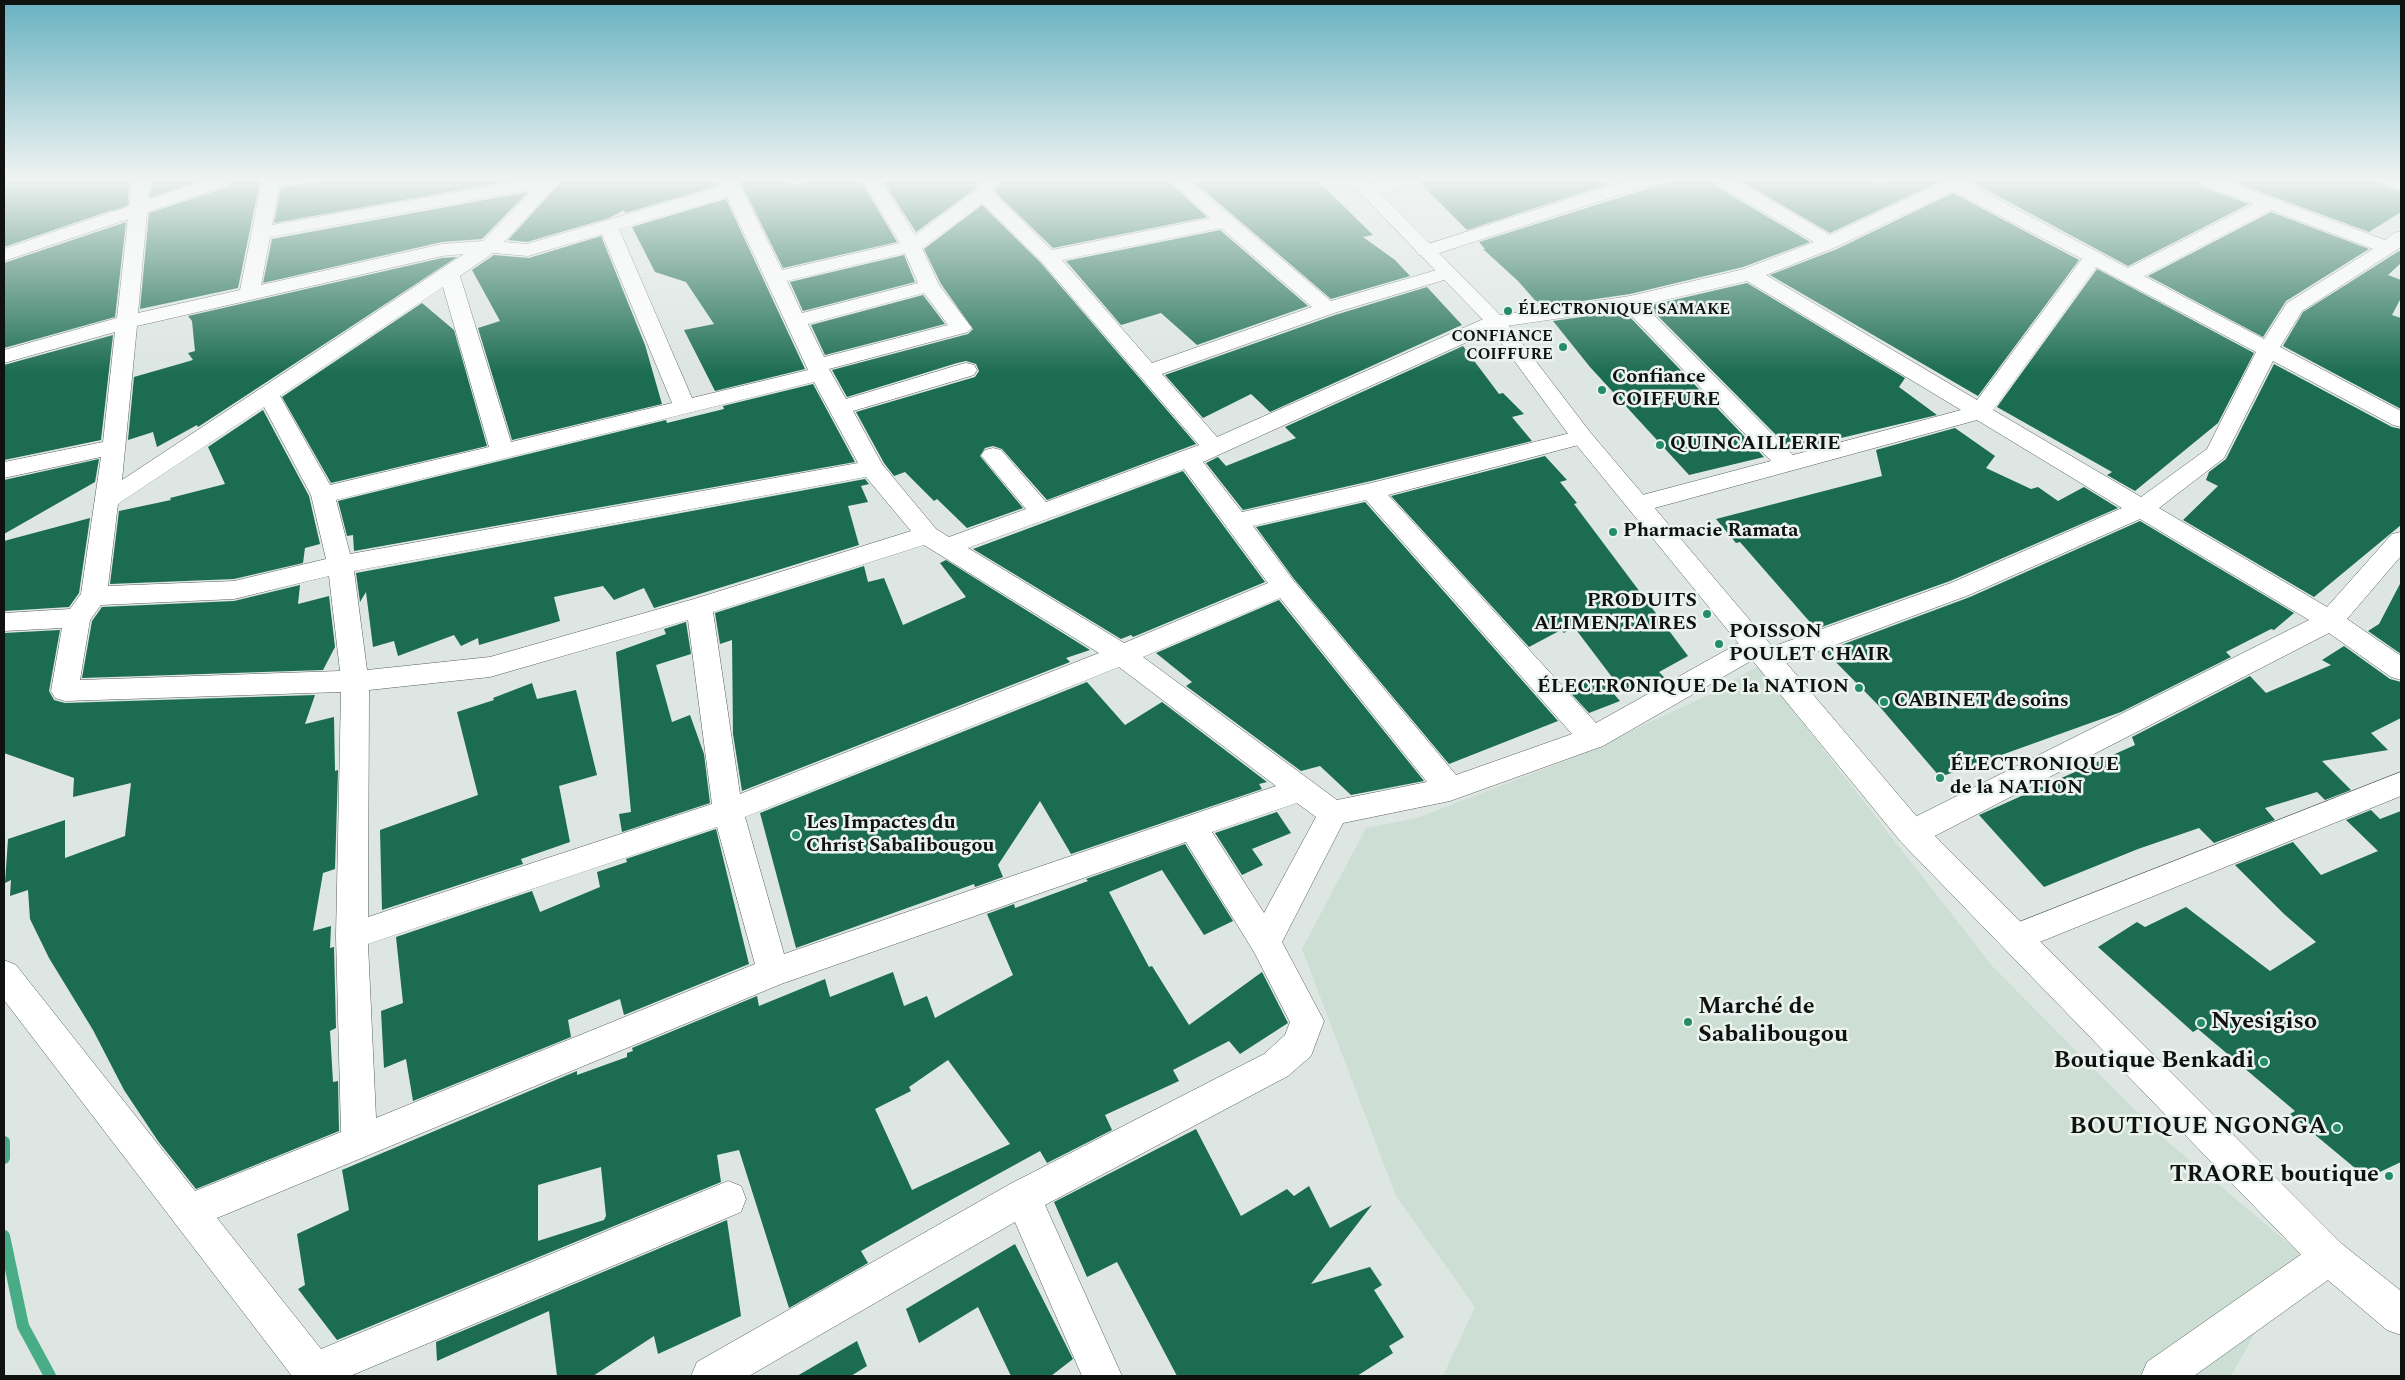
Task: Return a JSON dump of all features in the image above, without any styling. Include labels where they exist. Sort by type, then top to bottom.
[{"type":"street","points":[[4,254],[30,245]]},
{"type":"street","points":[[135,245],[114,446],[94,596],[77,618],[65,691],[355,681],[490,666],[1042,513],[1189,459],[1495,321],[1630,302],[1750,274],[1825,245]]},
{"type":"street","points":[[249,294],[259,245]]},
{"type":"street","points":[[4,357],[127,322],[442,250],[489,247],[528,250],[543,245]]},
{"type":"street","points":[[617,245],[685,407]]},
{"type":"street","points":[[760,245],[819,370],[872,468],[937,541],[1122,655],[1333,813],[1450,789],[1593,738],[1762,653],[1960,589],[2143,508],[2216,453],[2268,349],[2294,307],[2390,245]]},
{"type":"street","points":[[1038,245],[1150,371],[1214,448]]},
{"type":"street","points":[[1048,257],[1105,245]]},
{"type":"street","points":[[1254,245],[1327,309]]},
{"type":"street","points":[[1421,245],[1495,321],[1582,437],[1640,504],[1912,833],[2329,1257],[2396,1305]]},
{"type":"street","points":[[1426,251],[1443,245]]},
{"type":"street","points":[[2068,245],[2401,420]]},
{"type":"street","points":[[2128,276],[2188,245]]},
{"type":"street","points":[[323,495],[685,407],[960,328],[929,286],[912,246],[775,278]]},
{"type":"street","points":[[106,501],[489,247]]},
{"type":"street","points":[[1640,504],[1980,412],[2092,259]]},
{"type":"street","points":[[1150,371],[1327,309],[1447,273]]},
{"type":"street","points":[[449,274],[502,452]]},
{"type":"street","points":[[1750,274],[2330,621],[2401,670]]},
{"type":"street","points":[[796,321],[929,286]]},
{"type":"street","points":[[1630,302],[1789,465]]},
{"type":"street","points":[[840,408],[966,370]]},
{"type":"street","points":[[268,394],[323,495],[340,565],[355,681],[352,936],[359,1143]]},
{"type":"street","points":[[1236,522],[1371,491],[1582,437]]},
{"type":"street","points":[[4,470],[114,446]]},
{"type":"street","points":[[993,455],[1042,513]]},
{"type":"street","points":[[1189,459],[1284,586],[1450,789]]},
{"type":"street","points":[[94,596],[234,590],[340,565],[872,468]]},
{"type":"street","points":[[1371,491],[1593,738]]},
{"type":"street","points":[[1912,833],[2330,621],[2401,540]]},
{"type":"street","points":[[352,936],[728,811],[1122,655],[1284,586]]},
{"type":"street","points":[[699,607],[728,811],[773,972]]},
{"type":"street","points":[[4,622],[77,618]]},
{"type":"street","points":[[2015,938],[2401,784]]},
{"type":"street","points":[[188,1212],[773,972],[1302,789]]},
{"type":"street","points":[[1265,942],[1333,813]]},
{"type":"street","points":[[711,1376],[1023,1197],[1276,1065],[1299,1045],[1307,1021],[1265,942],[1193,828]]},
{"type":"street","points":[[4,975],[315,1374],[728,1199]]},
{"type":"street","points":[[1023,1197],[1102,1376]]},
{"type":"street","points":[[2161,1376],[2329,1257]]},
{"type":"shaded area","name":"Marché de Sabalibougou","points":[[1758,666],[1993,967],[2163,1138],[2300,1253],[2231,1376],[1443,1376],[1475,1307],[1396,1196],[1302,949],[1366,828],[1417,818],[1570,759],[1711,694]]},
{"type":"building","points":[[56,245],[123,245],[115,317],[4,348],[4,263]]},
{"type":"building","points":[[146,245],[247,245],[238,288],[140,309]]},
{"type":"building","points":[[271,245],[427,245],[263,283]]},
{"type":"building","points":[[570,245],[605,245],[645,345],[662,404],[512,440],[478,328],[500,321],[472,270],[494,255],[529,258]]},
{"type":"building","points":[[641,245],[748,245],[805,369],[715,391],[684,330],[714,324],[686,282],[655,272]]},
{"type":"building","points":[[772,245],[882,245],[783,268]]},
{"type":"building","points":[[929,245],[1023,245],[1040,262],[1196,444],[1047,500],[1002,449],[993,446],[985,448],[980,456],[1023,508],[967,528],[937,499],[934,501],[905,472],[894,476],[884,463],[856,412],[975,377],[979,371],[976,364],[966,361],[957,363],[847,397],[832,370],[968,334],[973,329],[941,284],[924,249]]},
{"type":"building","points":[[1050,245],[1066,245],[1053,248]]},
{"type":"building","points":[[1143,245],[1238,245],[1308,306],[1197,345],[1161,313],[1121,325],[1066,261]]},
{"type":"building","points":[[1268,245],[1375,245],[1395,260],[1410,276],[1331,299]]},
{"type":"building","points":[[1482,245],[1801,245],[1743,267],[1630,294],[1541,307],[1518,281],[1483,249],[1485,249]]},
{"type":"building","points":[[1844,245],[2052,245],[2079,260],[1978,396],[1770,275]]},
{"type":"building","points":[[2090,245],[2168,245],[2128,266]]},
{"type":"building","points":[[2207,245],[2359,245],[2369,249],[2286,301],[2263,337],[2148,276]]},
{"type":"building","points":[[2399,251],[2401,252],[2401,263],[2388,275],[2401,280],[2401,298],[2392,315],[2401,318],[2401,409],[2283,346],[2303,312]]},
{"type":"building","points":[[904,255],[915,282],[803,311],[790,282]]},
{"type":"building","points":[[457,257],[198,427],[197,425],[157,447],[153,432],[128,440],[134,377],[193,360],[188,353],[195,351],[192,321],[188,316],[442,258]]},
{"type":"building","points":[[2097,269],[2254,353],[2218,423],[2135,491],[2107,475],[2112,472],[1997,407]]},
{"type":"building","points":[[1747,283],[1905,378],[1899,387],[1937,415],[1791,450],[1648,306]]},
{"type":"building","points":[[1427,287],[1462,325],[1270,412],[1251,394],[1203,418],[1165,375],[1335,315]]},
{"type":"building","points":[[923,295],[945,324],[825,355],[811,325]]},
{"type":"building","points":[[422,303],[454,330],[487,446],[331,483],[282,397]]},
{"type":"building","points":[[1624,311],[1764,457],[1689,475],[1590,367],[1553,321]]},
{"type":"building","points":[[113,335],[101,440],[4,460],[4,365]]},
{"type":"building","points":[[1463,346],[1499,394],[1503,393],[1524,414],[1512,417],[1532,441],[1371,481],[1243,510],[1206,463],[1218,457],[1226,466],[1296,438],[1285,427]]},
{"type":"building","points":[[2274,364],[2392,427],[2401,429],[2401,525],[2314,597],[2183,520],[2218,486],[2206,480],[2209,472],[2226,459]]},
{"type":"building","points":[[813,384],[855,462],[354,551],[353,535],[347,536],[338,501],[666,420],[667,423],[724,409],[723,406]]},
{"type":"building","points":[[263,410],[309,496],[320,544],[305,548],[303,563],[234,579],[110,584],[119,511],[171,500],[170,498],[225,484],[208,447]]},
{"type":"building","points":[[1955,428],[1995,456],[1986,468],[2031,489],[2038,487],[2058,501],[2084,487],[2118,508],[1950,581],[1816,629],[1740,542],[1736,543],[1716,519],[1882,476],[1876,450]]},
{"type":"building","points":[[1545,456],[1567,480],[1560,482],[1577,503],[1574,504],[1688,656],[1659,672],[1665,678],[1624,693],[1574,627],[1564,633],[1561,630],[1529,647],[1391,496]]},
{"type":"building","points":[[99,459],[95,482],[4,534],[4,480]]},
{"type":"building","points":[[1183,471],[1265,582],[1133,637],[1131,635],[1121,639],[973,549]]},
{"type":"building","points":[[865,479],[869,484],[861,486],[868,502],[848,506],[859,545],[654,608],[644,588],[614,600],[603,586],[554,597],[560,621],[479,645],[478,638],[461,646],[454,635],[398,656],[394,641],[373,647],[366,592],[360,602],[356,573]]},
{"type":"building","points":[[1365,502],[1558,721],[1449,764],[1294,579],[1256,527]]},
{"type":"building","points":[[90,518],[79,593],[69,607],[4,611],[4,541]]},
{"type":"building","points":[[2140,521],[2294,613],[2274,630],[2271,629],[2226,652],[2231,657],[2121,712],[1940,777],[1880,707],[1825,651],[1970,597]]},
{"type":"building","points":[[946,560],[1090,650],[1066,658],[1070,662],[742,791],[733,734],[732,640],[720,644],[715,613],[864,566],[868,582],[884,578],[903,625],[966,597],[940,563]]},
{"type":"building","points":[[2401,582],[2401,654],[2368,631],[2379,624]]},
{"type":"building","points":[[300,585],[298,604],[329,596],[335,647],[323,670],[82,678],[92,621],[102,607],[234,601]]},
{"type":"building","points":[[1279,600],[1424,781],[1351,795],[1320,766],[1301,771],[1186,686],[1192,682],[1156,653]]},
{"type":"building","points":[[686,622],[691,654],[656,665],[672,722],[690,715],[704,754],[710,803],[622,832],[619,814],[631,812],[616,652],[666,634],[664,629]]},
{"type":"building","points":[[60,630],[49,691],[54,700],[65,703],[315,695],[305,724],[334,717],[335,771],[338,770],[335,869],[323,873],[313,931],[331,926],[330,948],[334,947],[336,1028],[330,1031],[333,1082],[338,1081],[339,1131],[196,1189],[158,1141],[124,1090],[93,1030],[49,958],[30,919],[28,890],[10,896],[11,880],[5,883],[8,839],[65,820],[65,858],[125,836],[131,783],[73,797],[74,778],[4,753],[4,633]]},
{"type":"building","points":[[2344,646],[2390,679],[2401,682],[2401,718],[2371,733],[2388,750],[2322,761],[2351,790],[2325,800],[2317,792],[2265,808],[2275,820],[2214,843],[2199,828],[2138,849],[2044,887],[1979,815],[2135,745],[2132,737],[2250,676],[2266,693],[2331,665],[2322,660]]},
{"type":"building","points":[[1599,677],[1620,701],[1589,713],[1567,689]]},
{"type":"building","points":[[1087,682],[1125,725],[1162,702],[1267,782],[1259,784],[1262,789],[1071,854],[1040,801],[998,865],[1003,877],[975,887],[974,884],[796,948],[760,813]]},
{"type":"building","points":[[532,683],[537,699],[576,690],[597,775],[559,786],[570,842],[521,859],[523,864],[382,910],[380,830],[478,795],[457,712],[494,700],[493,698]]},
{"type":"building","points":[[2371,810],[2380,819],[2401,811],[2401,1162],[2367,1178],[2290,1114],[2295,1111],[2198,1029],[2193,1032],[2098,947],[2137,922],[2145,927],[2186,907],[2270,971],[2316,942],[2284,914],[2235,865],[2293,842],[2321,875],[2378,851],[2346,820]]},
{"type":"building","points":[[1277,812],[1291,833],[1252,849],[1263,865],[1242,875],[1215,833]]},
{"type":"building","points":[[716,829],[749,964],[624,1015],[620,999],[568,1020],[571,1037],[413,1101],[406,1059],[384,1068],[381,1011],[403,1003],[396,937],[532,891],[540,912],[600,887],[597,872],[627,862],[626,859]]},
{"type":"building","points":[[1185,844],[1233,921],[1204,935],[1162,870],[1109,892],[1149,967],[1152,966],[1189,1025],[1262,972],[1288,1023],[1240,1054],[1229,1041],[1173,1070],[1179,1081],[1105,1115],[1112,1130],[1047,1163],[1040,1151],[949,1201],[861,1251],[868,1263],[789,1308],[739,1150],[717,1155],[721,1182],[337,1340],[298,1289],[305,1285],[297,1234],[349,1210],[342,1170],[577,1071],[577,1075],[627,1057],[627,1053],[633,1051],[632,1048],[757,996],[759,1006],[825,979],[830,997],[893,972],[904,1006],[927,996],[935,1018],[1013,975],[987,914],[1014,904],[1015,908],[1088,881],[1086,879]],"holes":[[[948,1060],[1010,1144],[912,1190],[875,1109],[911,1091],[909,1087]],[[601,1167],[606,1216],[604,1220],[538,1241],[538,1185]]]},
{"type":"building","points":[[1196,1129],[1241,1216],[1287,1189],[1294,1196],[1309,1186],[1330,1228],[1372,1205],[1311,1284],[1370,1267],[1382,1285],[1374,1290],[1404,1337],[1389,1346],[1393,1353],[1357,1376],[1177,1376],[1117,1262],[1087,1277],[1054,1202]]},
{"type":"building","points":[[727,1220],[741,1316],[658,1354],[654,1336],[593,1376],[557,1376],[549,1311],[437,1361],[436,1342]]},
{"type":"building","points":[[1015,1244],[1073,1359],[1051,1376],[1011,1376],[978,1307],[919,1343],[906,1309]]},
{"type":"building","points":[[857,1341],[867,1366],[851,1376],[797,1376]]},
{"type":"waterway","points":[[4,1142],[4,1158]]},
{"type":"waterway","points":[[4,1236],[23,1326],[50,1376]]},
{"type":"place","name":"ÉLECTRONIQUE SAMAKE","points":[[1508,311]]},
{"type":"place","name":"CONFIANCE COIFFURE","points":[[1563,347]]},
{"type":"place","name":"Confiance COIFFURE","points":[[1602,390]]},
{"type":"place","name":"QUINCAILLERIE","points":[[1660,445]]},
{"type":"place","name":"Pharmacie Ramata","points":[[1613,532]]},
{"type":"place","name":"PRODUITS ALIMENTAIRES","points":[[1707,614]]},
{"type":"place","name":"POISSON POULET CHAIR","points":[[1719,644]]},
{"type":"place","name":"ÉLECTRONIQUE De la NATION","points":[[1859,688]]},
{"type":"place","name":"CABINET de soins","points":[[1884,702]]},
{"type":"place","name":"ÉLECTRONIQUE de la NATION","points":[[1940,778]]},
{"type":"place","name":"Les Impactes du Christ Sabalibougou","points":[[796,835]]},
{"type":"place","name":"Marché de Sabalibougou","points":[[1688,1022]]},
{"type":"place","name":"Nyesigiso","points":[[2201,1023]]},
{"type":"place","name":"Boutique Benkadi","points":[[2264,1062]]},
{"type":"place","name":"BOUTIQUE NGONGA","points":[[2337,1128]]},
{"type":"place","name":"TRAORE boutique","points":[[2389,1176]]}]
